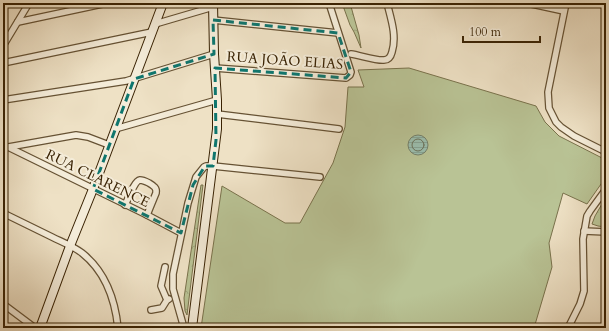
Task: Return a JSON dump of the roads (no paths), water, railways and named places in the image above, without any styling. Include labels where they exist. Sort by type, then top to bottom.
[{"type":"street","points":[[3,46],[29,3]]},
{"type":"street","points":[[18,22],[107,3]]},
{"type":"street","points":[[40,328],[163,3]]},
{"type":"street","points":[[213,20],[338,32],[330,3]]},
{"type":"street","points":[[351,54],[388,60],[394,47],[394,30],[387,3]]},
{"type":"street","points":[[527,3],[564,11]]},
{"type":"street","points":[[566,3],[548,92],[549,108],[556,122],[561,127],[574,136],[606,152]]},
{"type":"street","points":[[3,63],[154,28],[213,5],[217,100],[216,140],[192,328]]},
{"type":"street","name":"RUA JOÃO ELIAS","points":[[215,68],[346,78],[351,72],[338,32]]},
{"type":"street","points":[[3,100],[134,79],[214,54]]},
{"type":"street","points":[[115,129],[217,100]]},
{"type":"street","points":[[217,114],[339,129]]},
{"type":"street","points":[[5,147],[80,135],[109,145]]},
{"type":"street","name":"RUA CLARENCE","points":[[5,147],[147,215],[181,233]]},
{"type":"street","points":[[184,328],[173,289],[173,274],[188,203],[196,177],[204,167],[212,166],[320,177]]},
{"type":"street","points":[[125,205],[137,181],[141,180],[148,183],[154,186],[157,190],[147,215]]},
{"type":"street","points":[[568,328],[580,304],[584,291],[583,254],[584,231],[587,216],[606,189]]},
{"type":"street","points":[[3,213],[70,246],[82,253],[93,263],[101,273],[110,290],[117,314],[118,328]]},
{"type":"street","points":[[584,231],[606,232]]},
{"type":"street","points":[[166,267],[161,286],[167,300]]},
{"type":"street","points":[[151,310],[162,308],[167,300],[175,297]]},
{"type":"street","points":[[3,304],[35,328]]},
{"type":"water","points":[[414,135],[422,135],[428,141],[428,149],[422,155],[414,155],[408,149],[408,141]]}]
